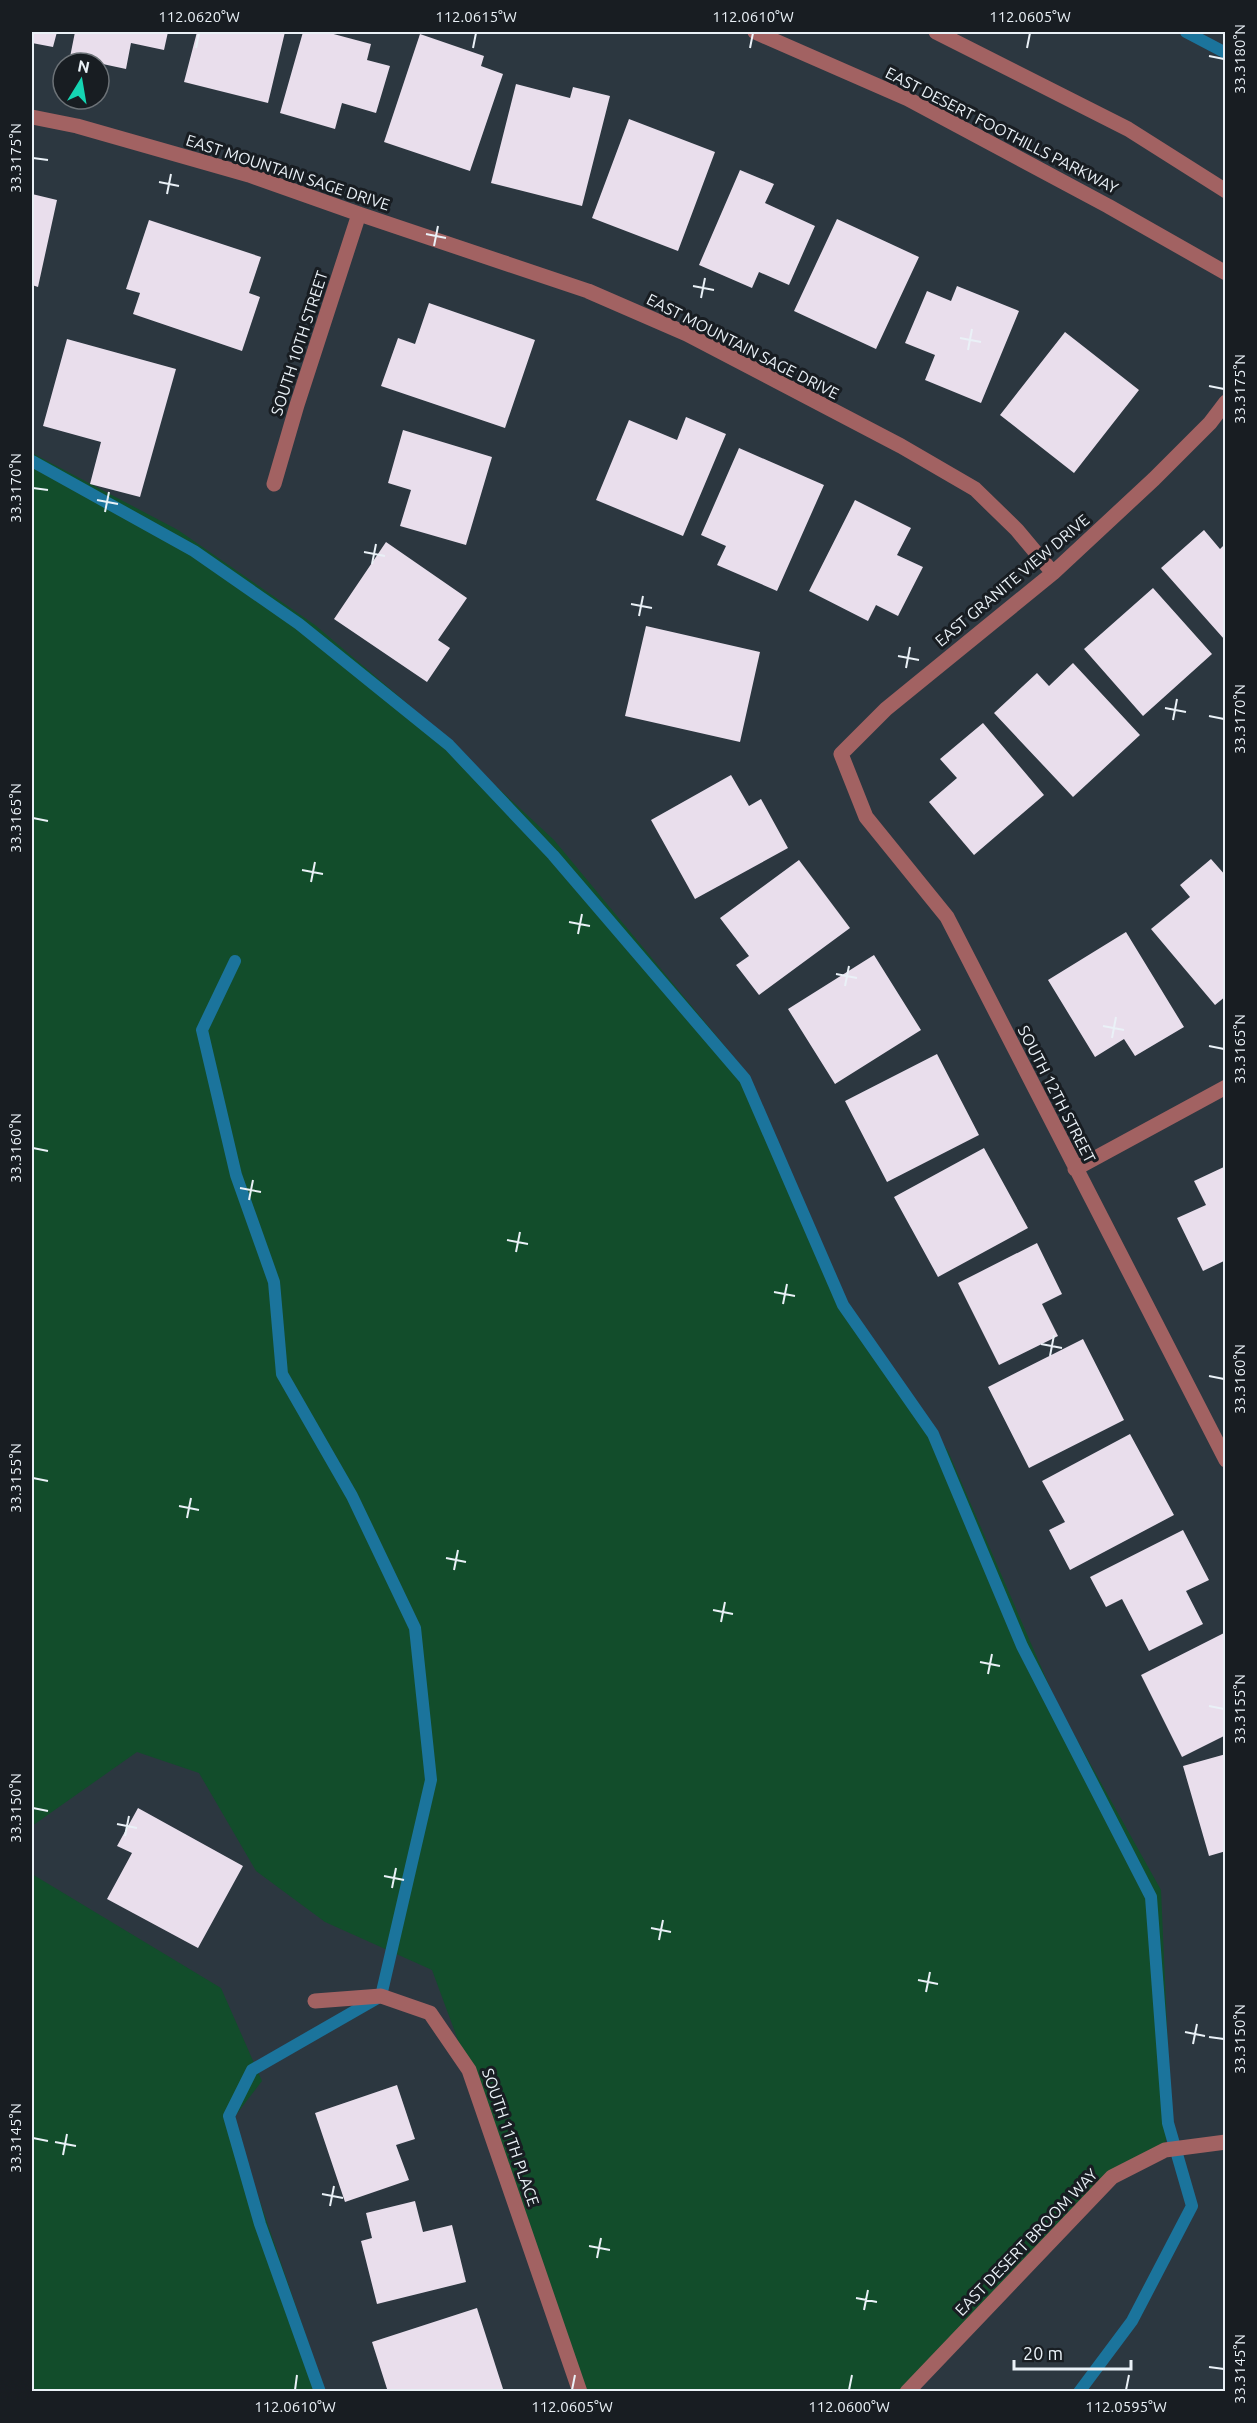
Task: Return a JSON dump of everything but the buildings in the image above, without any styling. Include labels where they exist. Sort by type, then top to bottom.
[{"type":"street","name":"EAST DESERT FOOTHILLS PARKWAY","points":[[755,32],[908,99],[1108,206],[1226,273]]},
{"type":"street","points":[[936,32],[1128,129],[1226,191]]},
{"type":"street","name":"EAST MOUNTAIN SAGE DRIVE","points":[[32,117],[77,126],[249,174],[359,214],[588,291],[687,334],[901,447],[975,489],[1017,530],[1053,573]]},
{"type":"street","name":"SOUTH 10TH STREET","points":[[274,484],[359,214]]},
{"type":"street","name":"EAST GRANITE VIEW DRIVE","points":[[842,754],[886,710],[1053,573],[1210,423],[1226,402]]},
{"type":"street","name":"SOUTH 12TH STREET","points":[[842,754],[866,817],[947,917],[1226,1460]]},
{"type":"street","points":[[1075,1169],[1226,1087]]},
{"type":"street","name":"SOUTH 11TH PLACE","points":[[315,2001],[381,1996],[430,2013],[469,2070],[580,2391]]},
{"type":"street","name":"EAST DESERT BROOM WAY","points":[[907,2391],[1112,2177],[1165,2150],[1226,2142]]},
{"type":"green space","points":[[32,453],[178,530],[315,625],[408,704],[554,840],[743,1068],[858,1329],[948,1451],[1058,1706],[1161,1890],[1170,2094],[1165,2150],[1112,2178],[907,2391],[580,2391],[432,1970],[325,1922],[256,1871],[199,1773],[137,1752],[32,1826]]},
{"type":"green space","points":[[32,1874],[221,1988],[262,2081],[232,2120],[325,2391],[32,2391]]},
{"type":"waterway","points":[[1186,32],[1226,53]]},
{"type":"waterway","points":[[32,461],[194,551],[299,624],[449,745],[553,855],[745,1079],[843,1305],[933,1434],[1022,1646],[1151,1897],[1168,2123],[1192,2206],[1132,2321],[1079,2392]]},
{"type":"waterway","points":[[235,961],[202,1030],[236,1175],[274,1282],[282,1374],[352,1496],[415,1628],[431,1780],[381,1996],[252,2070],[229,2116],[260,2224],[320,2392]]}]
